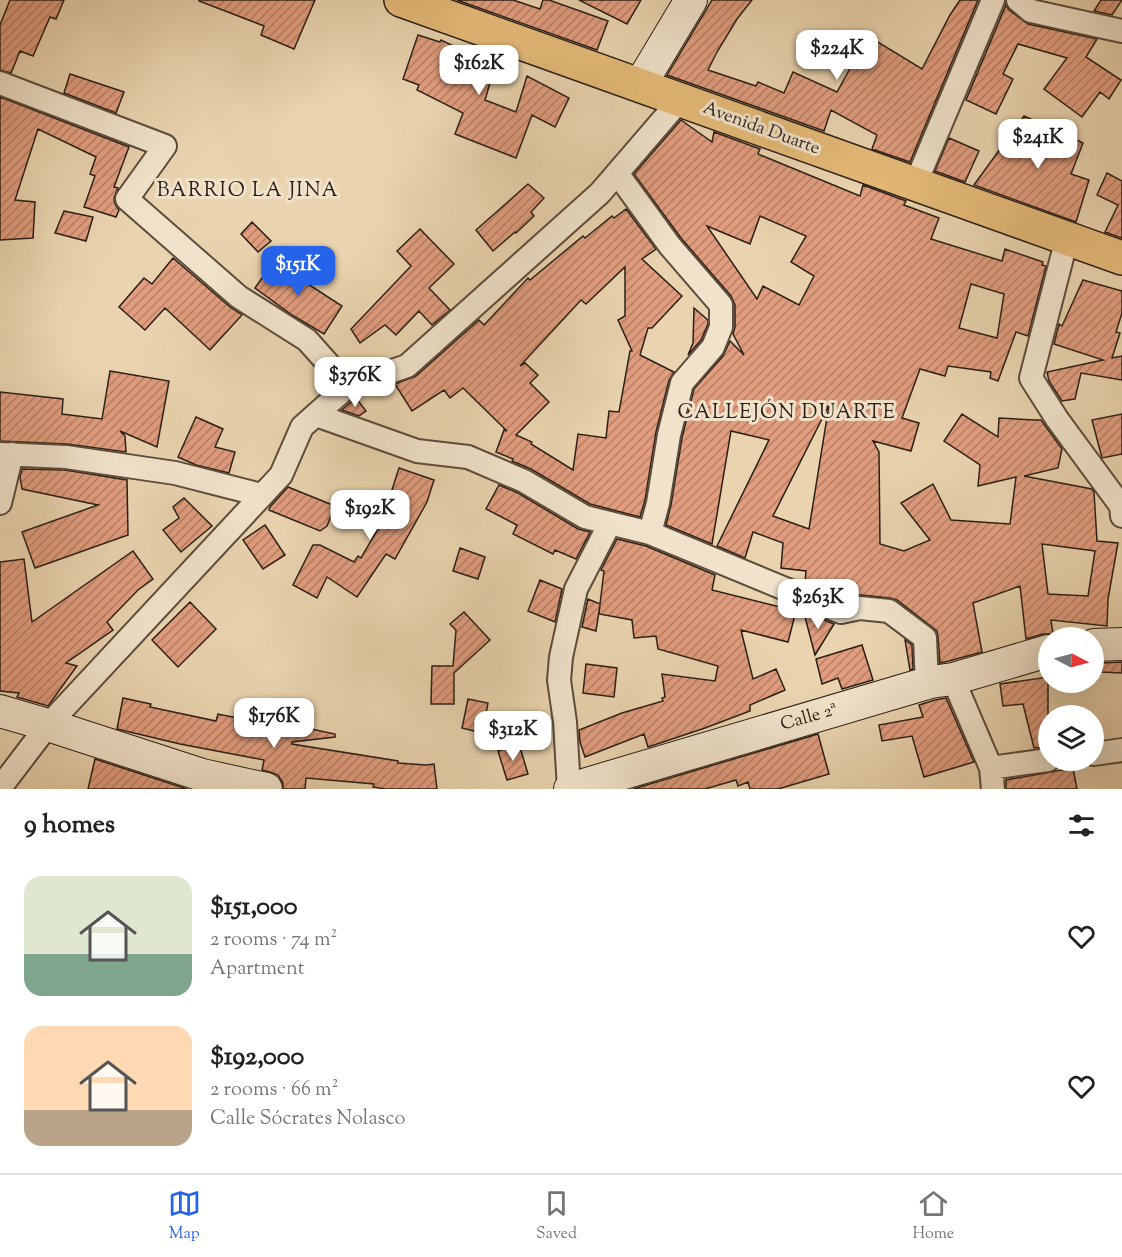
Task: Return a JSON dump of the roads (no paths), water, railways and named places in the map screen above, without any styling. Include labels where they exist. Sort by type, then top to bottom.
[{"type":"main road","name":"Avenida Duarte","points":[[401,0],[1122,258]]},
{"type":"main road","points":[[640,85],[691,0]]},
{"type":"main road","points":[[1104,645],[1122,644]]},
{"type":"main road","name":"Calle 2ª","points":[[570,789],[1038,654]]},
{"type":"main road","points":[[0,711],[202,775],[266,789]]},
{"type":"street","points":[[915,184],[993,0]]},
{"type":"street","points":[[1018,0],[1031,11],[1122,31]]},
{"type":"street","points":[[0,83],[165,146],[128,199],[239,297],[308,340],[348,386]]},
{"type":"street","points":[[0,788],[48,725],[281,475],[302,427],[348,386],[407,366],[600,193],[680,100]]},
{"type":"street","points":[[618,172],[670,246],[721,305],[721,327],[713,347],[682,383],[669,435],[658,502],[650,533]]},
{"type":"street","points":[[1067,238],[1031,378],[1121,506],[1122,516]]},
{"type":"street","points":[[316,415],[417,451],[468,457],[524,481],[585,517],[650,533],[841,612],[861,608],[889,611],[925,638],[940,681],[992,779],[1038,763]]},
{"type":"street","points":[[0,503],[6,454],[66,457],[175,473],[261,495]]},
{"type":"street","points":[[570,789],[560,680],[561,657],[576,589],[609,523]]},
{"type":"street","points":[[1104,753],[1122,750]]},
{"type":"district","name":"BARRIO LA JINA","points":[[248,191]]},
{"type":"district","name":"CALLEJÓN DUARTE","points":[[787,413]]}]
